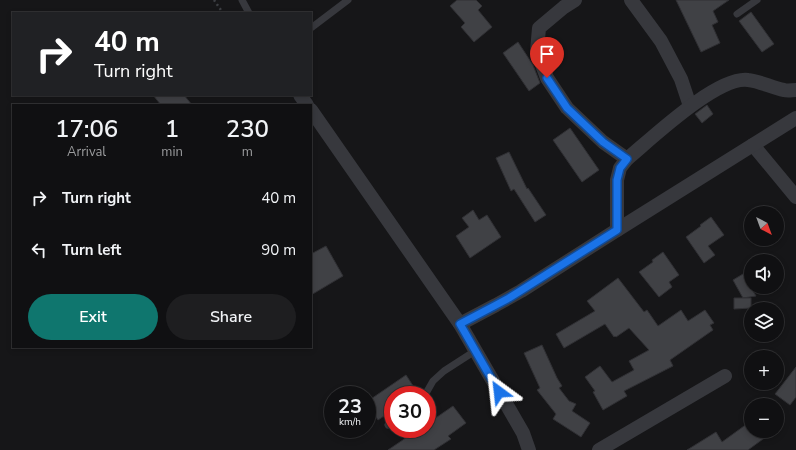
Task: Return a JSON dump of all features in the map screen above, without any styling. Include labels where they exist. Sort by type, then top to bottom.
[{"type":"street","points":[[575,0],[564,7],[539,28],[537,51],[547,78],[567,108],[603,142],[627,159]]},
{"type":"street","points":[[631,0],[661,41],[681,79],[690,106]]},
{"type":"street","points":[[617,230],[617,180],[620,168],[627,159],[690,106],[732,82],[748,79],[784,90],[796,90]]},
{"type":"street","points":[[312,111],[460,324],[523,433],[529,450]]},
{"type":"street","points":[[460,324],[515,294],[796,118]]},
{"type":"street","points":[[753,145],[796,197]]},
{"type":"street","points":[[599,450],[725,376]]},
{"type":"lane","points":[[242,0],[248,12]]},
{"type":"lane","points":[[312,27],[348,0]]},
{"type":"lane","points":[[737,14],[756,0]]},
{"type":"lane","points":[[430,386],[444,371],[475,351]]},
{"type":"path","points":[[214,0],[222,12]]},
{"type":"building","points":[[457,0],[476,0],[482,6],[478,10],[492,27],[474,42],[461,27],[465,23],[450,6]]},
{"type":"building","points":[[676,0],[729,0],[713,11],[718,22],[712,25],[720,43],[701,52]]},
{"type":"building","points":[[751,12],[774,44],[762,52],[739,21]]},
{"type":"building","points":[[518,42],[533,65],[540,83],[529,91],[503,53]]},
{"type":"building","points":[[154,96],[185,96],[191,104],[160,104]]},
{"type":"building","points":[[707,105],[713,114],[702,123],[695,114]]},
{"type":"building","points":[[570,128],[599,170],[582,182],[553,140]]},
{"type":"building","points":[[509,152],[527,189],[528,188],[546,215],[535,222],[514,189],[511,191],[496,158]]},
{"type":"building","points":[[473,210],[479,220],[487,215],[501,237],[470,258],[456,236],[469,227],[462,218]]},
{"type":"building","points":[[711,217],[724,235],[708,246],[715,255],[704,263],[686,237]]},
{"type":"building","points":[[326,246],[343,276],[312,294],[312,253]]},
{"type":"building","points":[[663,252],[679,275],[669,282],[672,287],[659,297],[639,272],[653,262],[652,260]]},
{"type":"building","points":[[743,274],[744,294],[755,294],[756,296],[743,298],[733,280]]},
{"type":"building","points":[[618,278],[644,312],[647,310],[658,326],[681,310],[688,321],[705,310],[714,323],[710,325],[713,330],[670,360],[673,366],[624,391],[627,396],[603,410],[593,392],[595,391],[585,377],[600,366],[612,382],[634,370],[629,361],[649,350],[629,328],[614,337],[605,324],[564,348],[556,334],[595,311],[587,301]]},
{"type":"building","points":[[734,298],[751,298],[751,302],[744,302],[744,308],[734,309]]},
{"type":"building","points":[[542,345],[562,386],[559,388],[569,401],[576,404],[572,411],[590,423],[581,437],[553,419],[556,414],[537,390],[540,388],[524,353]]},
{"type":"building","points":[[796,367],[796,397],[790,405],[784,401],[784,398],[780,398],[775,394],[778,390],[784,390],[784,382]]},
{"type":"building","points":[[406,375],[413,386],[390,386]]},
{"type":"building","points":[[384,390],[384,416],[378,420],[376,417],[376,396]]},
{"type":"building","points":[[453,406],[466,423],[448,436],[451,439],[434,450],[388,450],[406,438],[436,438],[436,418]]},
{"type":"building","points":[[744,426],[744,438],[764,438],[748,450],[687,450],[716,432],[722,442]]},
{"type":"route","points":[[499,392],[460,324],[509,298],[617,230],[617,180],[620,168],[627,159],[603,142],[567,108],[547,78]]}]
